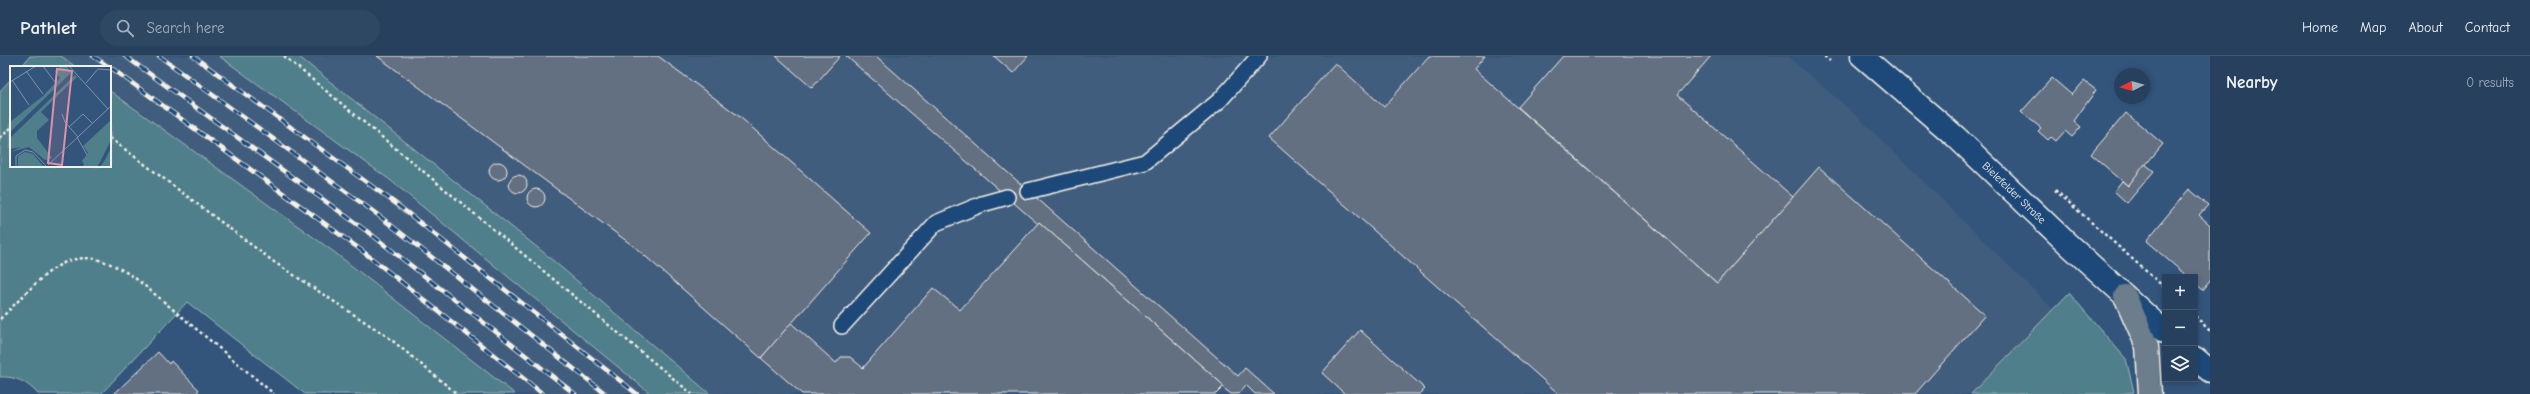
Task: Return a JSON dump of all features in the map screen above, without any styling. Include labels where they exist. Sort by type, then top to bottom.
[{"type":"highway","points":[[2125,296],[2146,346],[2150,394]]},
{"type":"street","name":"Bielefelder Straße","points":[[1862,56],[1956,137],[2162,329]]},
{"type":"street","points":[[2198,361],[2210,371]]},
{"type":"lane","points":[[1028,191],[1145,162],[1220,100],[1259,56]]},
{"type":"lane","points":[[842,326],[936,223],[982,204],[1007,197]]},
{"type":"path","points":[[284,56],[692,394]]},
{"type":"path","points":[[1824,56],[1830,61]]},
{"type":"path","points":[[0,138],[10,129]]},
{"type":"path","points":[[111,139],[274,262],[388,337],[457,394]]},
{"type":"path","points":[[0,319],[49,272],[67,260],[94,257],[118,266],[139,281],[274,394]]},
{"type":"path","points":[[2198,319],[2210,331]]},
{"type":"shaded area","points":[[61,56],[219,56],[390,180],[651,394],[515,394],[334,252],[111,92],[111,66],[75,66]]},
{"type":"shaded area","points":[[298,56],[1787,56],[1857,116],[2054,310],[1971,394],[710,394],[543,252]]},
{"type":"green space","points":[[30,56],[61,56],[75,66],[22,66]]},
{"type":"green space","points":[[219,56],[298,56],[543,252],[710,394],[651,394],[390,180]]},
{"type":"green space","points":[[10,80],[10,167],[111,167],[111,92],[334,252],[515,394],[305,394],[187,302],[101,394],[38,394],[30,386],[21,381],[0,377],[0,91]]},
{"type":"green space","points":[[2069,293],[2126,359],[2134,392],[2120,394],[1971,394]]},
{"type":"building","points":[[377,56],[658,56],[740,117],[871,233],[761,358],[636,248]]},
{"type":"building","points":[[776,56],[840,56],[812,88]]},
{"type":"building","points":[[846,56],[876,56],[1238,376],[1245,368],[1274,394],[1255,394],[1246,385],[1238,394],[1231,394],[1221,386],[1222,384],[1039,222],[1038,224]]},
{"type":"building","points":[[994,56],[1028,56],[1013,73]]},
{"type":"building","points":[[1429,56],[1485,56],[1474,69],[1717,283],[1819,167],[1985,315],[1915,394],[1559,394],[1269,138],[1335,63],[1384,107]]},
{"type":"building","points":[[1563,56],[1711,56],[1677,95],[1793,197],[1717,283],[1518,107]]},
{"type":"building","points":[[2052,78],[2072,95],[2084,81],[2096,90],[2074,121],[2081,127],[2072,137],[2065,131],[2056,141],[2051,137],[2048,140],[2038,131],[2041,128],[2021,112]]},
{"type":"building","points":[[2126,113],[2163,144],[2128,186],[2091,154]]},
{"type":"building","points":[[494,162],[502,162],[507,167],[505,178],[502,180],[494,180],[489,175],[489,167]]},
{"type":"building","points":[[2145,164],[2154,171],[2127,203],[2114,191],[2122,181],[2128,186]]},
{"type":"building","points":[[514,175],[522,175],[527,180],[525,191],[522,193],[514,193],[509,188],[509,180]]},
{"type":"building","points":[[532,189],[540,189],[545,194],[543,205],[540,207],[532,207],[527,202],[527,194]]},
{"type":"building","points":[[2189,189],[2208,205],[2199,215],[2210,225],[2210,281],[2203,290],[2198,286],[2198,274],[2184,274],[2146,241]]},
{"type":"building","points":[[1039,222],[1222,384],[1223,387],[1216,394],[802,394],[761,358],[791,323],[836,363],[841,357],[850,357],[863,368],[933,288],[960,310]]},
{"type":"building","points":[[1360,330],[1425,389],[1420,394],[1345,394],[1322,373]]},
{"type":"building","points":[[158,352],[169,364],[171,361],[199,390],[195,394],[114,394]]},
{"type":"railway","points":[[93,56],[108,66]]},
{"type":"railway","points":[[125,56],[372,235],[575,394]]},
{"type":"railway","points":[[159,56],[378,215],[606,394]]},
{"type":"railway","points":[[193,56],[395,203],[637,394]]},
{"type":"railway","points":[[111,68],[361,250],[543,394]]}]
